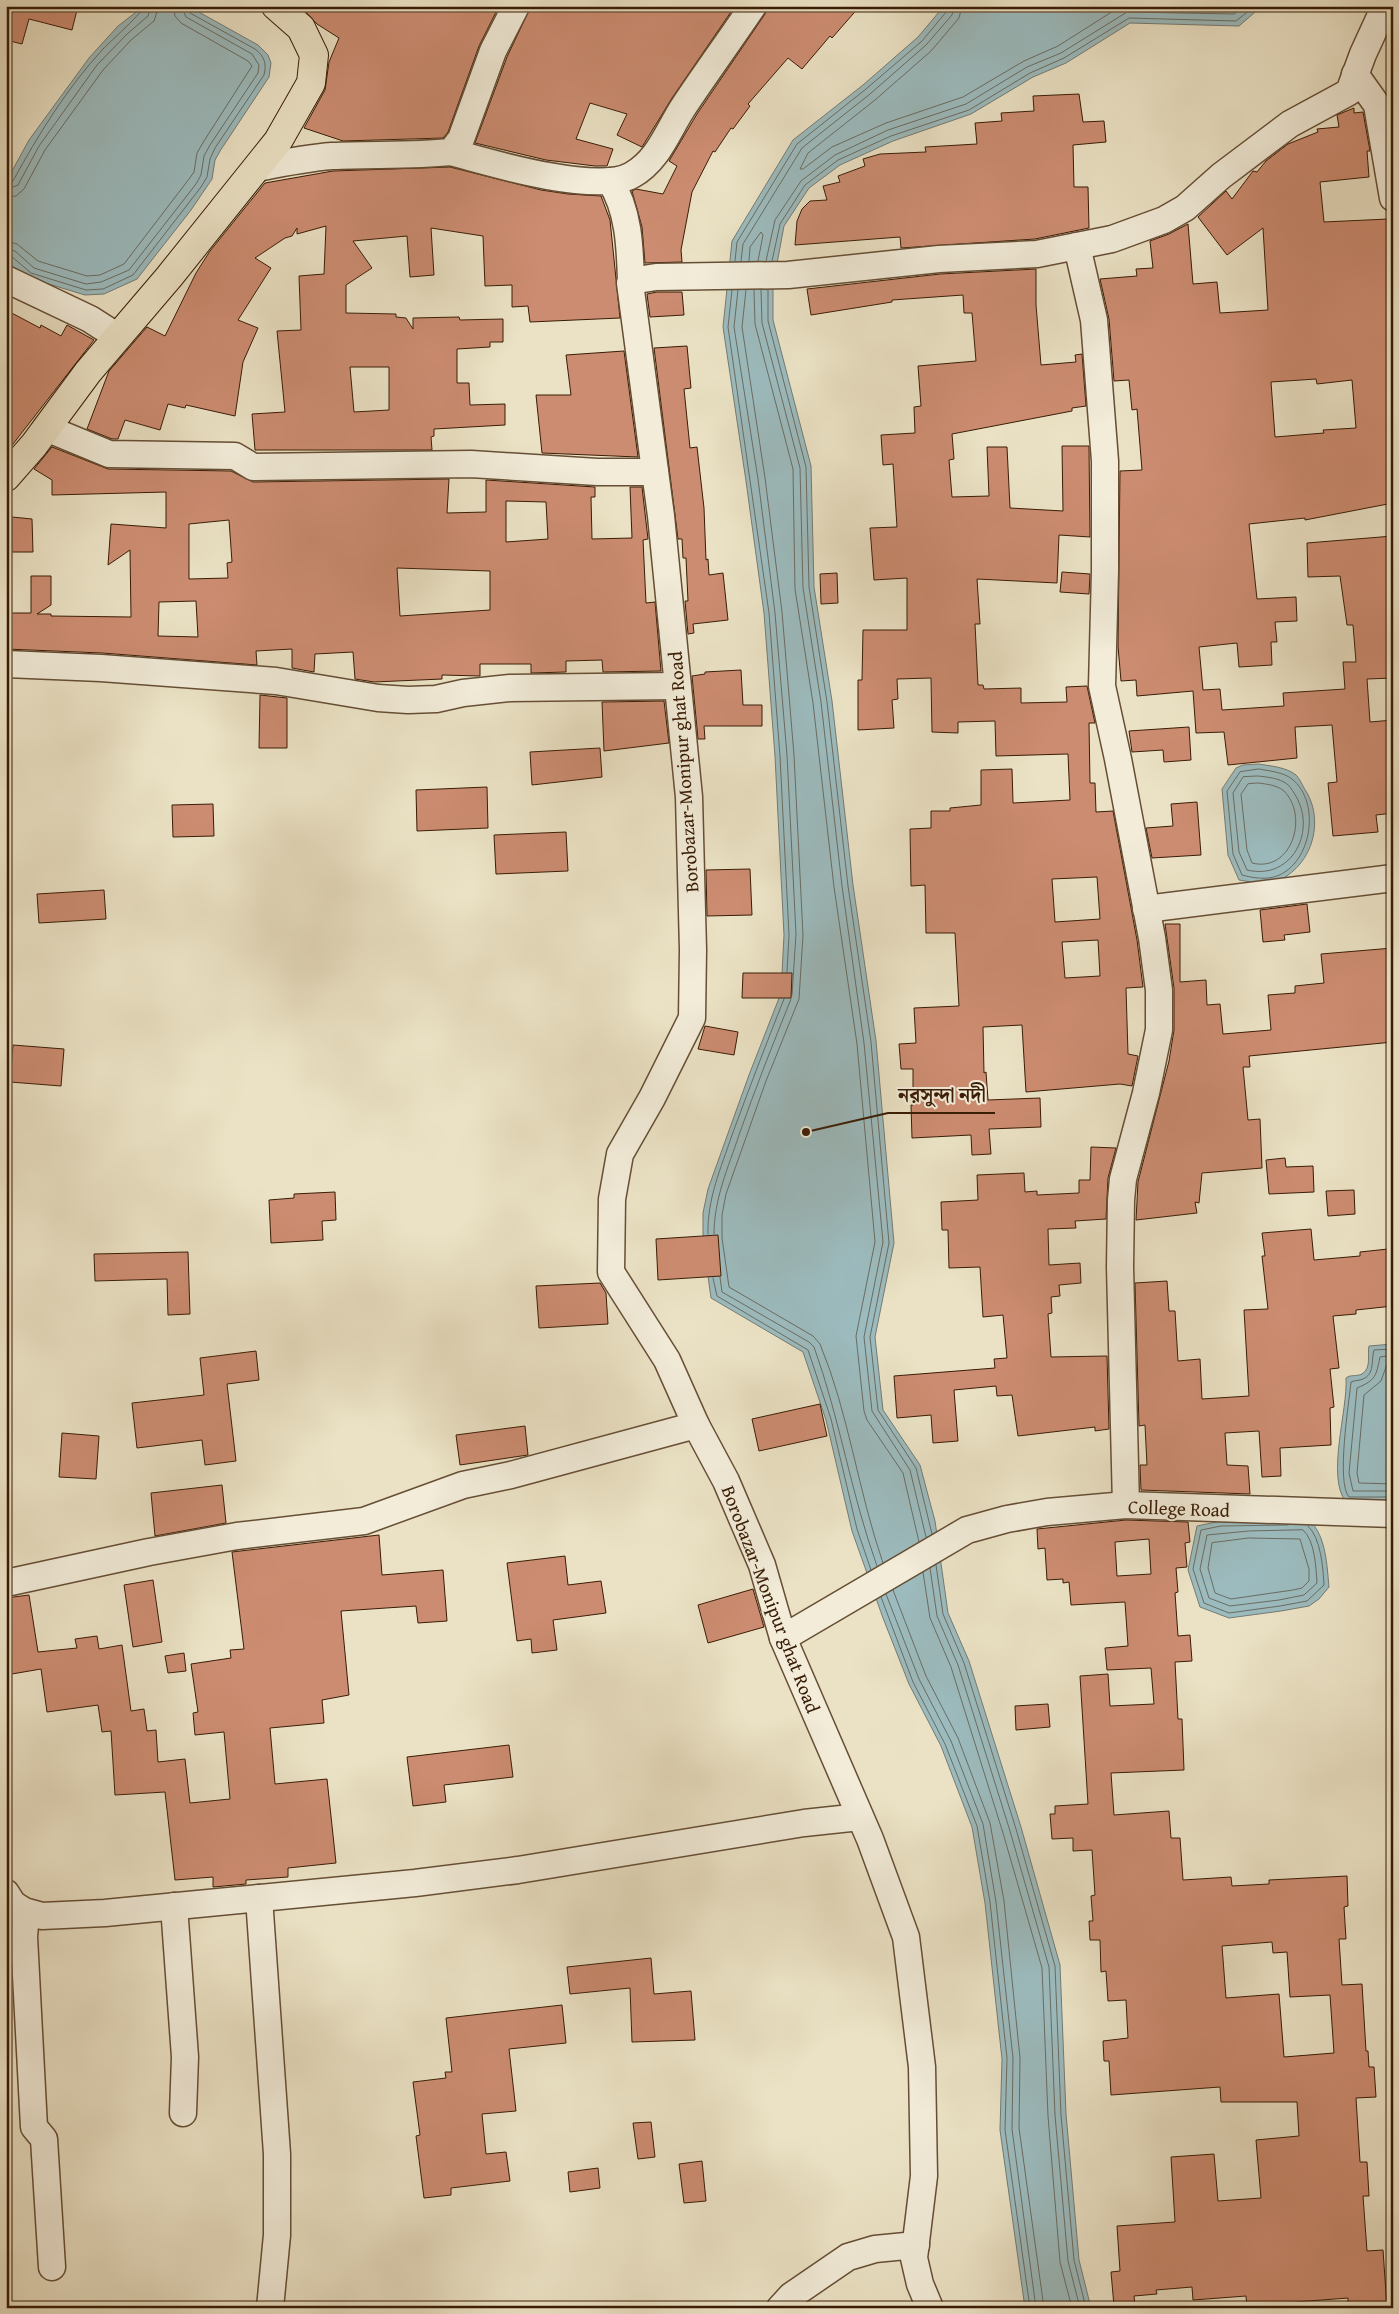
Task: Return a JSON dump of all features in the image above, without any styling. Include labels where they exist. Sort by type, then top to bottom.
[{"type":"main road","points":[[6,477],[88,372],[278,141],[311,83],[314,55],[301,28],[276,6]]},
{"type":"street","points":[[450,152],[461,139],[493,51],[516,6]]},
{"type":"street","points":[[257,168],[302,159],[332,156],[381,154],[410,156],[450,152],[577,180],[610,181],[632,175],[657,153],[682,109],[753,6]]},
{"type":"street","points":[[631,281],[680,276],[788,275],[939,259],[1037,254],[1112,239],[1164,220],[1186,208],[1221,176],[1290,124],[1349,92],[1385,6]]},
{"type":"street","points":[[1355,74],[1377,104],[1393,198]]},
{"type":"street","name":"Borobazar-Monipur ghat Road","points":[[610,181],[622,203],[629,239],[631,281],[655,472],[689,797],[693,950],[692,1018],[652,1098],[620,1154],[612,1199],[611,1272],[666,1360],[696,1425],[726,1481],[762,1565],[783,1638],[870,1839],[906,1937],[922,2067],[924,2176],[914,2258],[920,2284],[930,2308]]},
{"type":"street","points":[[1077,246],[1094,320],[1105,461],[1102,686],[1118,759],[1160,990],[1159,1030],[1146,1093],[1124,1179],[1121,1200],[1120,1267],[1126,1505]]},
{"type":"street","points":[[6,279],[90,319],[118,336]]},
{"type":"street","points":[[46,428],[108,454],[235,456],[253,467],[471,464],[597,472],[655,472]]},
{"type":"street","points":[[6,664],[101,668],[276,680],[371,697],[408,700],[436,699],[463,693],[510,688],[677,686]]},
{"type":"street","points":[[1146,909],[1393,878]]},
{"type":"street","points":[[6,1583],[149,1552],[252,1533],[364,1522],[463,1486],[511,1475],[696,1425]]},
{"type":"street","name":"College Road","points":[[783,1638],[967,1530],[1047,1512],[1126,1505],[1393,1514]]},
{"type":"street","points":[[6,1893],[13,1904],[26,1912],[42,1916],[174,1906],[414,1883],[518,1870],[804,1823],[860,1817]]},
{"type":"street","points":[[259,1898],[277,2154],[277,2234],[270,2308]]},
{"type":"street","points":[[174,1906],[184,2057],[183,2113]]},
{"type":"street","points":[[26,1912],[24,1937],[34,2127],[44,2139],[52,2267]]},
{"type":"street","points":[[780,2308],[791,2296],[848,2257],[875,2249],[916,2245]]},
{"type":"water","points":[[144,6],[188,6],[258,45],[268,55],[271,63],[269,77],[220,151],[215,160],[212,179],[191,210],[137,279],[104,294],[85,295],[29,278],[11,265],[6,257],[6,182],[29,140],[89,58],[118,26]]},
{"type":"water","points":[[944,6],[1262,6],[1239,26],[1130,23],[1066,63],[1033,77],[971,114],[893,141],[840,165],[809,188],[784,226],[773,285],[773,320],[811,466],[814,587],[832,701],[853,885],[876,1041],[894,1243],[875,1337],[883,1410],[920,1465],[935,1521],[948,1613],[969,1661],[1021,1827],[1060,1965],[1066,2114],[1079,2260],[1091,2308],[1025,2308],[1000,2130],[1002,2059],[985,1903],[972,1827],[941,1746],[909,1684],[852,1531],[826,1420],[803,1352],[711,1298],[703,1240],[703,1213],[708,1189],[781,993],[784,935],[775,756],[764,613],[723,327],[732,241],[793,140],[863,85],[918,37]]},
{"type":"water","points":[[1259,764],[1273,766],[1296,775],[1310,800],[1314,813],[1313,839],[1301,863],[1280,880],[1270,883],[1239,880],[1228,855],[1222,789],[1236,768],[1243,765]]},
{"type":"water","points":[[1393,1344],[1393,1502],[1346,1502],[1340,1491],[1338,1460],[1346,1378],[1360,1375],[1365,1371],[1368,1365],[1369,1346]]},
{"type":"water","points":[[1221,1521],[1310,1521],[1323,1543],[1329,1587],[1319,1599],[1309,1606],[1281,1611],[1229,1618],[1200,1607],[1188,1570],[1197,1526]]},
{"type":"building","points":[[6,6],[78,6],[72,30],[29,19],[22,44],[6,40]]},
{"type":"building","points":[[300,6],[499,6],[479,46],[448,132],[443,138],[343,141],[304,128],[325,90],[329,62],[339,38],[317,24]]},
{"type":"building","points":[[531,6],[735,6],[672,98],[642,147],[617,135],[627,114],[590,103],[576,139],[613,149],[607,166],[595,166],[546,160],[475,143],[507,57]]},
{"type":"building","points":[[768,6],[860,6],[832,38],[830,36],[802,69],[788,58],[748,104],[750,106],[733,129],[731,128],[715,152],[713,151],[692,192],[681,250],[682,262],[645,263],[642,227],[632,191],[636,189],[663,194],[677,166],[669,161],[697,114],[765,14]]},
{"type":"building","points":[[1079,94],[1083,122],[1104,121],[1106,142],[1073,145],[1074,187],[1088,187],[1089,228],[1035,239],[901,248],[900,237],[795,245],[797,221],[802,209],[810,201],[827,200],[823,186],[840,182],[838,176],[865,166],[863,159],[880,154],[926,152],[925,147],[977,144],[975,123],[1002,121],[1001,113],[1034,111],[1033,96]]},
{"type":"building","points":[[1354,108],[1354,113],[1363,112],[1370,151],[1367,151],[1369,177],[1320,182],[1324,222],[1388,219],[1389,240],[1393,240],[1393,503],[1305,520],[1305,518],[1249,524],[1257,599],[1296,597],[1297,621],[1275,622],[1277,642],[1271,642],[1272,665],[1239,667],[1237,643],[1199,647],[1203,690],[1220,689],[1222,710],[1284,706],[1283,693],[1345,689],[1343,662],[1356,662],[1353,625],[1347,625],[1340,576],[1308,577],[1307,543],[1393,536],[1393,678],[1367,679],[1370,722],[1393,720],[1393,813],[1376,815],[1378,832],[1333,836],[1328,783],[1337,782],[1332,725],[1295,727],[1297,758],[1228,765],[1224,732],[1196,733],[1193,691],[1137,696],[1136,680],[1121,681],[1118,646],[1120,471],[1142,470],[1137,409],[1132,410],[1129,380],[1114,381],[1109,319],[1100,279],[1137,276],[1136,269],[1153,268],[1150,241],[1188,224],[1193,284],[1217,282],[1220,313],[1268,310],[1263,228],[1227,255],[1198,217],[1226,191],[1232,199],[1253,171],[1257,172],[1266,161],[1288,144],[1318,132],[1317,129],[1339,127],[1337,115]],"holes":[[[1316,379],[1317,384],[1352,380],[1356,428],[1323,430],[1324,433],[1275,437],[1271,382]]]},
{"type":"building","points":[[450,167],[541,190],[601,196],[610,220],[620,318],[530,322],[528,306],[512,307],[512,285],[485,286],[483,236],[431,228],[434,275],[410,277],[407,236],[353,241],[372,268],[346,285],[346,313],[396,314],[396,317],[406,318],[413,329],[413,318],[459,317],[460,320],[503,319],[503,342],[490,342],[490,347],[457,349],[457,383],[469,383],[470,405],[505,404],[505,425],[434,429],[434,436],[431,437],[432,450],[255,450],[252,414],[285,412],[277,331],[301,330],[299,276],[324,274],[326,226],[297,234],[297,228],[292,236],[285,238],[255,258],[271,268],[238,320],[258,328],[243,362],[235,416],[186,405],[185,408],[168,404],[160,430],[125,420],[118,439],[112,439],[87,429],[109,371],[147,327],[165,336],[196,273],[210,251],[265,183],[333,171]],"holes":[[[350,367],[389,367],[389,410],[354,412]]]},
{"type":"building","points":[[1036,269],[1036,305],[1041,365],[1076,362],[1075,355],[1082,354],[1086,406],[1072,408],[1072,411],[952,434],[954,459],[949,460],[952,497],[989,496],[987,447],[1007,447],[1010,508],[1063,511],[1062,446],[1089,446],[1090,537],[1059,535],[1057,583],[977,579],[980,624],[975,624],[978,685],[983,685],[984,689],[1021,688],[1021,703],[1067,702],[1066,687],[1087,686],[1095,723],[1089,723],[1090,783],[1095,783],[1096,812],[1113,811],[1137,940],[1143,987],[1126,988],[1128,1054],[1138,1056],[1132,1086],[1120,1084],[1026,1092],[1022,1025],[983,1027],[984,1073],[986,1072],[988,1100],[1040,1098],[1041,1127],[989,1129],[991,1154],[972,1155],[971,1135],[912,1138],[913,1069],[901,1069],[899,1044],[916,1043],[914,1008],[959,1006],[955,933],[926,933],[925,885],[911,886],[910,829],[931,828],[931,811],[950,811],[950,808],[981,805],[981,770],[1012,769],[1013,803],[1070,800],[1068,754],[996,756],[995,721],[958,722],[958,733],[932,732],[931,678],[897,679],[898,699],[892,700],[894,728],[858,730],[858,680],[862,680],[863,630],[907,630],[907,578],[874,580],[870,528],[897,527],[893,464],[883,465],[881,435],[915,433],[914,407],[921,406],[918,366],[976,361],[972,313],[964,313],[963,295],[892,300],[892,302],[811,315],[807,289],[940,274]],"holes":[[[1097,877],[1100,919],[1055,922],[1052,879]],[[1098,940],[1100,976],[1065,978],[1062,942]]]},
{"type":"building","points":[[682,292],[684,315],[650,317],[647,294]]},
{"type":"building","points":[[6,310],[40,328],[41,325],[61,336],[67,325],[94,340],[6,453]]},
{"type":"building","points":[[687,346],[691,388],[684,389],[690,448],[697,447],[704,508],[706,560],[708,559],[709,575],[723,573],[728,620],[693,624],[694,633],[688,634],[685,601],[688,601],[686,558],[683,558],[682,539],[678,539],[654,348]]},
{"type":"building","points":[[624,351],[638,457],[542,453],[536,395],[571,395],[566,355]]},
{"type":"building","points":[[52,447],[108,469],[231,471],[253,482],[449,479],[447,513],[486,512],[486,480],[595,487],[595,497],[591,497],[592,539],[632,538],[630,487],[642,487],[648,539],[643,540],[646,603],[655,602],[661,671],[603,672],[602,660],[566,661],[566,672],[531,673],[531,664],[480,664],[480,676],[442,675],[442,679],[374,682],[355,679],[353,652],[315,654],[314,672],[292,668],[292,649],[256,651],[257,665],[102,653],[6,649],[7,613],[31,613],[31,576],[51,576],[51,605],[37,614],[51,614],[51,616],[131,617],[130,550],[108,565],[111,524],[166,528],[166,492],[52,495],[52,480],[34,469]],"holes":[[[506,501],[546,502],[548,539],[506,542]],[[229,520],[232,562],[227,563],[228,578],[189,579],[189,524]],[[397,568],[490,571],[490,610],[400,616]],[[196,601],[198,637],[158,636],[159,602]]]},
{"type":"building","points":[[12,517],[32,519],[33,552],[12,552]]},
{"type":"building","points":[[1062,572],[1090,574],[1089,594],[1060,592]]},
{"type":"building","points":[[837,573],[838,603],[821,604],[820,574]]},
{"type":"building","points":[[741,670],[743,705],[762,705],[762,726],[704,726],[705,739],[698,739],[692,676],[705,674],[705,672]]},
{"type":"building","points":[[260,695],[287,698],[287,748],[259,748]]},
{"type":"building","points":[[664,701],[669,743],[604,751],[602,702]]},
{"type":"building","points":[[1189,727],[1191,760],[1164,762],[1163,750],[1132,752],[1129,731]]},
{"type":"building","points":[[600,748],[602,777],[532,785],[530,752]]},
{"type":"building","points":[[487,787],[488,828],[417,831],[416,790]]},
{"type":"building","points":[[1197,802],[1201,855],[1152,858],[1146,828],[1173,826],[1171,804]]},
{"type":"building","points":[[213,804],[214,836],[173,837],[172,805]]},
{"type":"building","points":[[566,832],[568,871],[496,874],[494,835]]},
{"type":"building","points":[[750,869],[752,915],[707,916],[706,870]]},
{"type":"building","points":[[104,890],[106,919],[39,923],[37,894]]},
{"type":"building","points":[[1307,904],[1310,932],[1284,935],[1285,940],[1263,942],[1260,910]]},
{"type":"building","points":[[1165,924],[1180,924],[1180,982],[1206,980],[1207,1005],[1220,1004],[1223,1034],[1271,1030],[1268,995],[1295,993],[1295,986],[1324,983],[1321,954],[1393,948],[1393,976],[1391,976],[1393,1042],[1249,1056],[1250,1067],[1243,1067],[1248,1120],[1260,1119],[1262,1168],[1202,1173],[1199,1203],[1195,1202],[1197,1213],[1136,1220],[1138,1182],[1169,1061],[1174,1030],[1174,988]]},
{"type":"building","points":[[743,973],[792,973],[791,998],[742,998]]},
{"type":"building","points":[[705,1026],[738,1032],[734,1055],[698,1049]]},
{"type":"building","points":[[13,1045],[64,1049],[61,1086],[10,1082]]},
{"type":"building","points":[[1091,1147],[1116,1148],[1108,1178],[1106,1219],[1075,1221],[1076,1228],[1048,1229],[1049,1265],[1080,1263],[1081,1283],[1059,1285],[1060,1296],[1051,1297],[1052,1313],[1048,1314],[1051,1357],[1107,1356],[1109,1429],[1095,1431],[1095,1427],[1018,1436],[1012,1395],[997,1396],[996,1386],[954,1390],[958,1441],[933,1443],[931,1415],[897,1418],[894,1376],[995,1368],[994,1359],[1007,1358],[1003,1315],[983,1317],[980,1267],[949,1268],[948,1230],[942,1230],[941,1202],[978,1200],[977,1175],[1024,1173],[1025,1192],[1037,1191],[1037,1195],[1079,1193],[1079,1180],[1090,1180]]},
{"type":"building","points":[[1285,1158],[1286,1167],[1313,1166],[1314,1192],[1269,1194],[1266,1160]]},
{"type":"building","points":[[1354,1190],[1355,1214],[1328,1216],[1326,1191]]},
{"type":"building","points":[[335,1192],[336,1220],[322,1221],[323,1240],[271,1243],[269,1200],[294,1198],[294,1194]]},
{"type":"building","points":[[1311,1229],[1314,1260],[1360,1256],[1360,1252],[1388,1249],[1393,1284],[1393,1306],[1356,1310],[1356,1314],[1333,1316],[1339,1368],[1330,1369],[1334,1407],[1330,1408],[1331,1445],[1280,1448],[1281,1476],[1262,1477],[1259,1431],[1225,1433],[1227,1465],[1248,1466],[1250,1494],[1141,1490],[1140,1465],[1147,1465],[1145,1425],[1139,1426],[1135,1283],[1167,1281],[1169,1311],[1175,1311],[1178,1361],[1200,1359],[1202,1399],[1249,1396],[1244,1310],[1268,1309],[1262,1256],[1265,1256],[1262,1233]]},
{"type":"building","points":[[718,1235],[721,1276],[658,1280],[656,1239]]},
{"type":"building","points":[[188,1252],[190,1314],[168,1315],[167,1279],[95,1281],[94,1254]]},
{"type":"building","points":[[600,1283],[606,1293],[608,1324],[539,1328],[536,1286]]},
{"type":"building","points":[[256,1351],[259,1380],[227,1384],[236,1461],[205,1465],[202,1440],[137,1448],[132,1403],[204,1395],[200,1358]]},
{"type":"building","points":[[820,1404],[827,1436],[759,1451],[752,1419]]},
{"type":"building","points":[[525,1426],[528,1455],[460,1465],[456,1435]]},
{"type":"building","points":[[62,1433],[99,1436],[96,1479],[59,1477]]},
{"type":"building","points":[[222,1485],[226,1523],[155,1536],[151,1493]]},
{"type":"building","points":[[1126,1520],[1188,1522],[1190,1542],[1185,1543],[1187,1567],[1176,1568],[1178,1592],[1175,1593],[1178,1636],[1190,1635],[1192,1661],[1175,1662],[1178,1719],[1182,1719],[1184,1770],[1111,1773],[1114,1815],[1169,1811],[1171,1838],[1180,1838],[1183,1880],[1231,1877],[1232,1886],[1269,1884],[1269,1880],[1347,1876],[1348,1906],[1344,1907],[1346,1939],[1339,1939],[1342,1985],[1362,1984],[1366,2051],[1368,2051],[1369,2067],[1374,2067],[1376,2097],[1356,2098],[1360,2162],[1367,2162],[1369,2196],[1363,2196],[1367,2251],[1383,2250],[1387,2307],[1348,2308],[1348,2298],[1295,2302],[1296,2308],[1247,2308],[1246,2296],[1193,2300],[1192,2287],[1156,2290],[1157,2294],[1134,2296],[1135,2305],[1114,2306],[1111,2272],[1120,2271],[1117,2226],[1175,2222],[1171,2157],[1214,2154],[1218,2201],[1261,2198],[1256,2140],[1299,2136],[1297,2102],[1221,2102],[1220,2087],[1111,2095],[1109,2061],[1104,2061],[1103,2041],[1128,2038],[1126,2000],[1108,2001],[1106,1971],[1101,1972],[1100,1940],[1090,1940],[1089,1921],[1093,1921],[1091,1896],[1095,1895],[1092,1850],[1073,1851],[1073,1838],[1052,1839],[1050,1814],[1055,1814],[1055,1806],[1088,1804],[1080,1676],[1108,1674],[1110,1706],[1154,1704],[1151,1668],[1107,1670],[1105,1648],[1128,1646],[1125,1602],[1071,1605],[1069,1582],[1063,1583],[1063,1579],[1047,1580],[1045,1548],[1038,1549],[1037,1529]],"holes":[[[1149,1539],[1151,1574],[1117,1576],[1115,1542]],[[1272,1942],[1273,1953],[1287,1952],[1290,1997],[1330,1995],[1334,2053],[1284,2057],[1279,1994],[1226,1998],[1222,1946]]]},
{"type":"building","points":[[379,1535],[382,1575],[443,1570],[447,1621],[418,1623],[416,1606],[341,1611],[349,1695],[322,1700],[324,1723],[270,1728],[275,1784],[327,1779],[336,1863],[288,1868],[288,1877],[246,1880],[246,1884],[213,1887],[213,1877],[175,1880],[165,1792],[115,1795],[111,1731],[102,1732],[98,1705],[47,1712],[41,1669],[6,1675],[6,1598],[29,1595],[38,1652],[77,1648],[75,1639],[97,1636],[99,1649],[122,1645],[131,1711],[144,1709],[147,1731],[156,1730],[158,1762],[185,1759],[190,1803],[230,1799],[224,1732],[195,1735],[193,1713],[198,1712],[191,1664],[231,1658],[230,1650],[244,1649],[232,1552]]},
{"type":"building","points":[[565,1556],[568,1585],[601,1581],[606,1613],[553,1620],[557,1650],[532,1653],[531,1639],[517,1641],[507,1563]]},
{"type":"building","points":[[153,1580],[162,1642],[133,1647],[124,1585]]},
{"type":"building","points":[[753,1589],[764,1627],[708,1643],[698,1605]]},
{"type":"building","points":[[184,1653],[186,1671],[168,1673],[165,1656]]},
{"type":"building","points":[[1048,1704],[1050,1727],[1016,1730],[1015,1706]]},
{"type":"building","points":[[509,1745],[513,1777],[444,1785],[446,1802],[413,1806],[407,1757]]},
{"type":"building","points":[[651,1958],[654,1994],[691,1991],[695,2040],[632,2042],[630,1988],[570,1994],[567,1967]]},
{"type":"building","points":[[562,2005],[566,2043],[509,2049],[516,2111],[482,2114],[486,2154],[506,2152],[510,2181],[451,2188],[451,2195],[424,2198],[416,2136],[420,2135],[413,2082],[446,2078],[445,2072],[452,2072],[446,2018]]},
{"type":"building","points":[[651,2122],[655,2157],[638,2159],[633,2123]]},
{"type":"building","points":[[702,2161],[706,2201],[684,2203],[679,2164]]},
{"type":"building","points":[[598,2168],[600,2188],[570,2192],[568,2172]]},
{"type":"place","name":"নরসুন্দা নদী","points":[[806,1132]]}]
